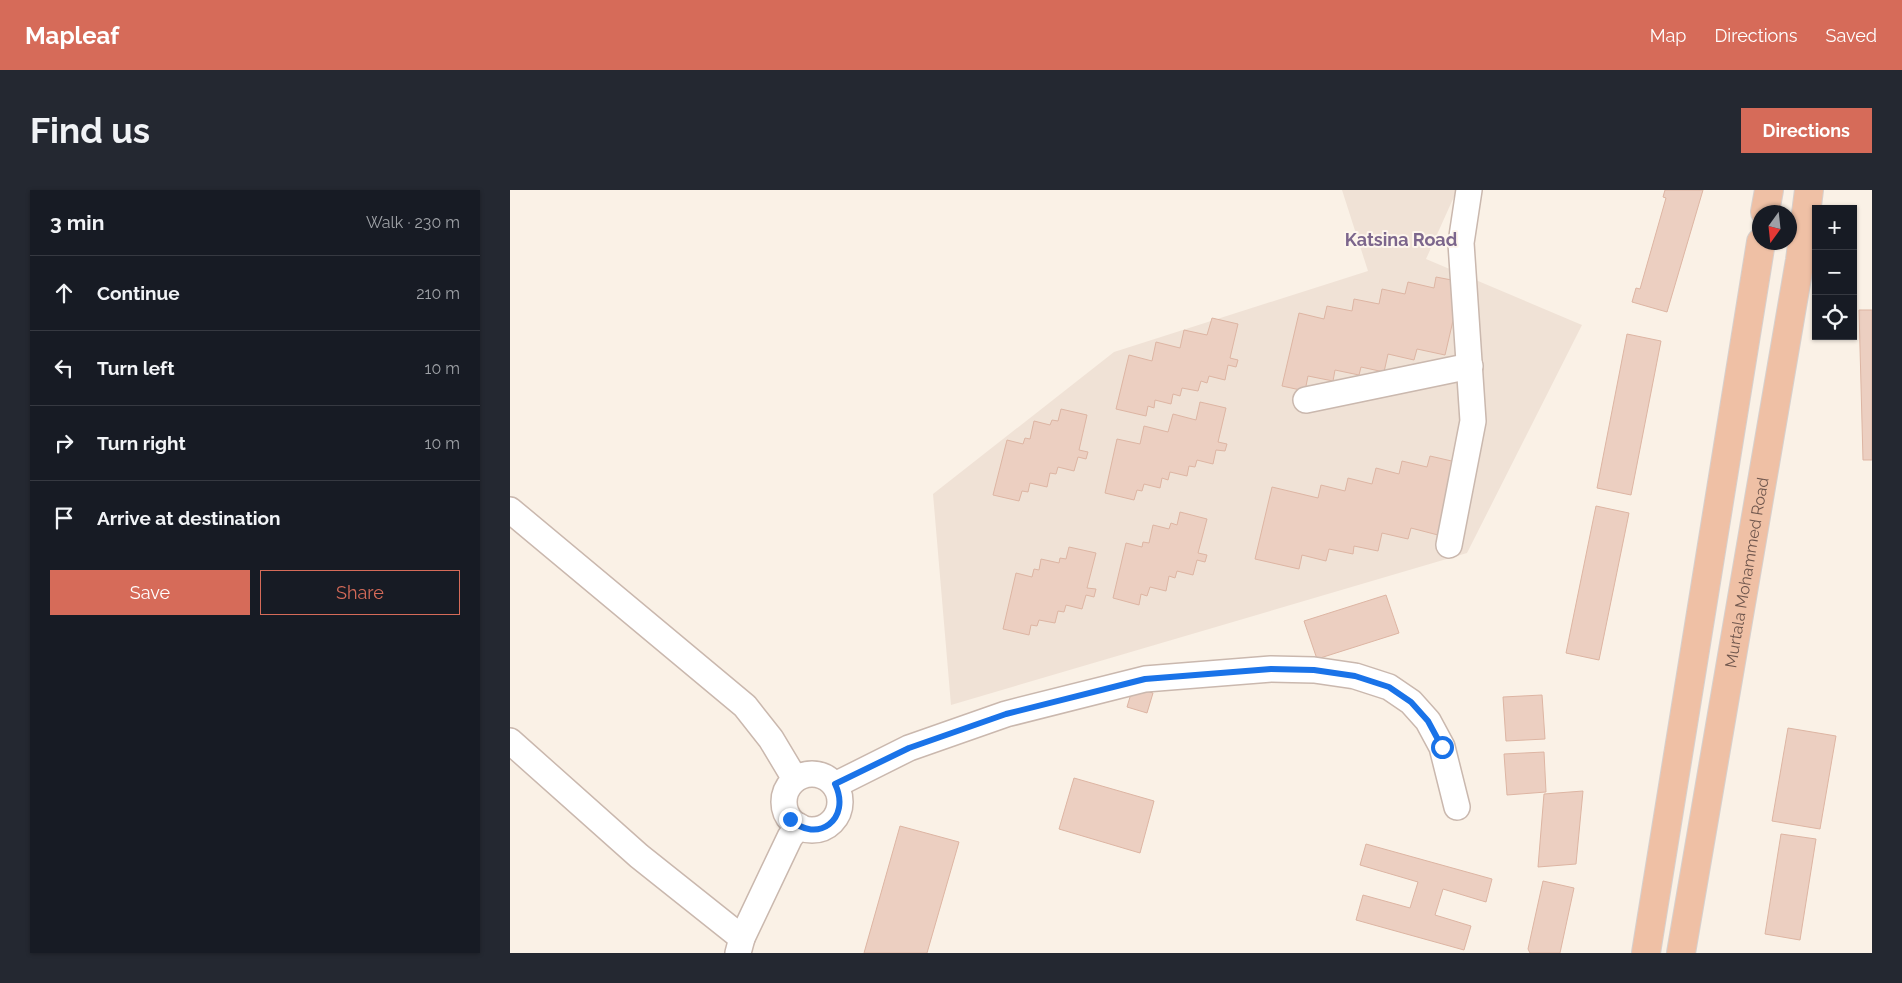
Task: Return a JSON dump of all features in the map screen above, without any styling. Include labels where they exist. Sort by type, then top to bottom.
[{"type":"highway","points":[[1767,205],[1769,190]]},
{"type":"highway","name":"Murtala Mohammed Road","points":[[1681,953],[1798,269],[1809,190]]},
{"type":"highway","points":[[1646,953],[1760,250]]},
{"type":"street","points":[[1450,545],[1473,421],[1461,243],[1469,190]]},
{"type":"street","points":[[1306,400],[1470,366]]},
{"type":"street","points":[[510,510],[745,706],[771,739],[795,779]]},
{"type":"street","points":[[835,784],[909,748],[997,717],[1145,679],[1271,669],[1314,670],[1355,676],[1389,687],[1411,702],[1428,721],[1442,747],[1457,807]]},
{"type":"street","points":[[510,741],[740,945],[790,837],[799,826]]},
{"type":"street","points":[[812,773],[820,774],[835,784],[841,801],[836,818],[830,824],[813,830],[799,826],[790,819],[784,802],[785,793],[795,779],[812,773]]},
{"type":"shaded area","points":[[1342,190],[1457,190],[1426,259],[1582,325],[1467,553],[951,705],[933,494],[1114,352],[1368,271]]},
{"type":"building","points":[[1665,190],[1703,190],[1667,312],[1632,302],[1636,288],[1640,289],[1666,198],[1663,197]]},
{"type":"building","points":[[1436,277],[1462,282],[1445,355],[1417,349],[1414,360],[1388,354],[1384,372],[1361,367],[1359,375],[1335,370],[1333,381],[1308,376],[1305,391],[1282,386],[1299,313],[1324,319],[1327,306],[1352,311],[1354,299],[1379,304],[1382,289],[1405,294],[1408,282],[1434,288]]},
{"type":"building","points":[[1859,310],[1872,310],[1872,460],[1863,460]]},
{"type":"building","points":[[1212,318],[1238,324],[1230,358],[1238,360],[1236,367],[1228,365],[1225,380],[1209,376],[1207,383],[1201,381],[1198,391],[1182,388],[1180,396],[1173,394],[1171,404],[1155,400],[1154,408],[1148,406],[1146,416],[1116,409],[1129,355],[1152,361],[1156,342],[1180,348],[1184,330],[1207,335]]},
{"type":"building","points":[[1627,334],[1661,341],[1631,495],[1597,488]]},
{"type":"building","points":[[1200,402],[1226,408],[1218,442],[1227,444],[1225,451],[1216,450],[1213,464],[1197,460],[1195,467],[1189,466],[1187,476],[1170,472],[1168,480],[1162,478],[1160,488],[1144,484],[1142,491],[1137,490],[1134,500],[1105,493],[1117,439],[1140,444],[1144,426],[1168,432],[1173,414],[1196,420]]},
{"type":"building","points":[[1061,409],[1087,415],[1079,450],[1088,452],[1086,459],[1078,457],[1074,471],[1058,467],[1056,474],[1050,473],[1047,487],[1030,483],[1028,492],[1022,491],[1019,501],[993,495],[1007,440],[1023,444],[1025,438],[1030,439],[1034,421],[1050,425],[1052,420],[1058,421]]},
{"type":"building","points":[[1430,456],[1456,462],[1438,535],[1411,528],[1408,539],[1382,533],[1378,551],[1354,546],[1353,554],[1329,549],[1326,561],[1302,555],[1299,569],[1255,559],[1272,487],[1318,498],[1321,485],[1345,491],[1348,478],[1372,484],[1376,468],[1399,474],[1402,461],[1427,467]]},
{"type":"building","points":[[1596,506],[1629,513],[1599,660],[1566,653]]},
{"type":"building","points":[[1180,512],[1207,519],[1198,553],[1207,555],[1205,562],[1197,560],[1193,575],[1177,571],[1175,578],[1169,576],[1166,591],[1150,587],[1147,596],[1141,594],[1139,605],[1113,598],[1126,543],[1142,547],[1143,542],[1149,543],[1153,525],[1169,529],[1171,523],[1177,525]]},
{"type":"building","points":[[1069,547],[1096,553],[1087,588],[1096,589],[1094,597],[1086,595],[1082,609],[1066,605],[1064,612],[1058,611],[1055,623],[1039,620],[1037,626],[1031,625],[1029,635],[1003,629],[1016,573],[1032,577],[1034,569],[1039,570],[1041,559],[1059,563],[1060,558],[1066,559]]},
{"type":"building","points":[[1386,595],[1399,633],[1317,659],[1304,621]]},
{"type":"building","points":[[1133,687],[1153,693],[1147,713],[1127,707]]},
{"type":"building","points":[[1542,695],[1545,739],[1506,741],[1503,697]]},
{"type":"building","points":[[1788,728],[1836,736],[1820,829],[1772,821]]},
{"type":"building","points":[[1544,752],[1546,792],[1507,795],[1504,754]]},
{"type":"building","points":[[1074,778],[1154,801],[1140,853],[1059,829]]},
{"type":"building","points":[[1583,791],[1576,864],[1538,867],[1544,794]]},
{"type":"building","points":[[900,826],[959,842],[927,953],[864,953]]},
{"type":"building","points":[[1781,834],[1816,839],[1800,940],[1765,934]]},
{"type":"building","points":[[1366,844],[1492,879],[1486,902],[1443,889],[1435,915],[1471,926],[1464,950],[1356,920],[1363,895],[1410,908],[1418,882],[1360,865]]},
{"type":"building","points":[[1543,881],[1574,888],[1560,953],[1530,953],[1528,949]]},
{"type":"district","name":"Katsina Road","points":[[1401,239]]},
{"type":"route","points":[[790,819],[804,829],[813,830],[830,824],[836,818],[841,801],[835,784],[909,748],[1006,714],[1145,679],[1271,669],[1314,670],[1355,676],[1389,687],[1411,702],[1428,721],[1442,747]]}]
